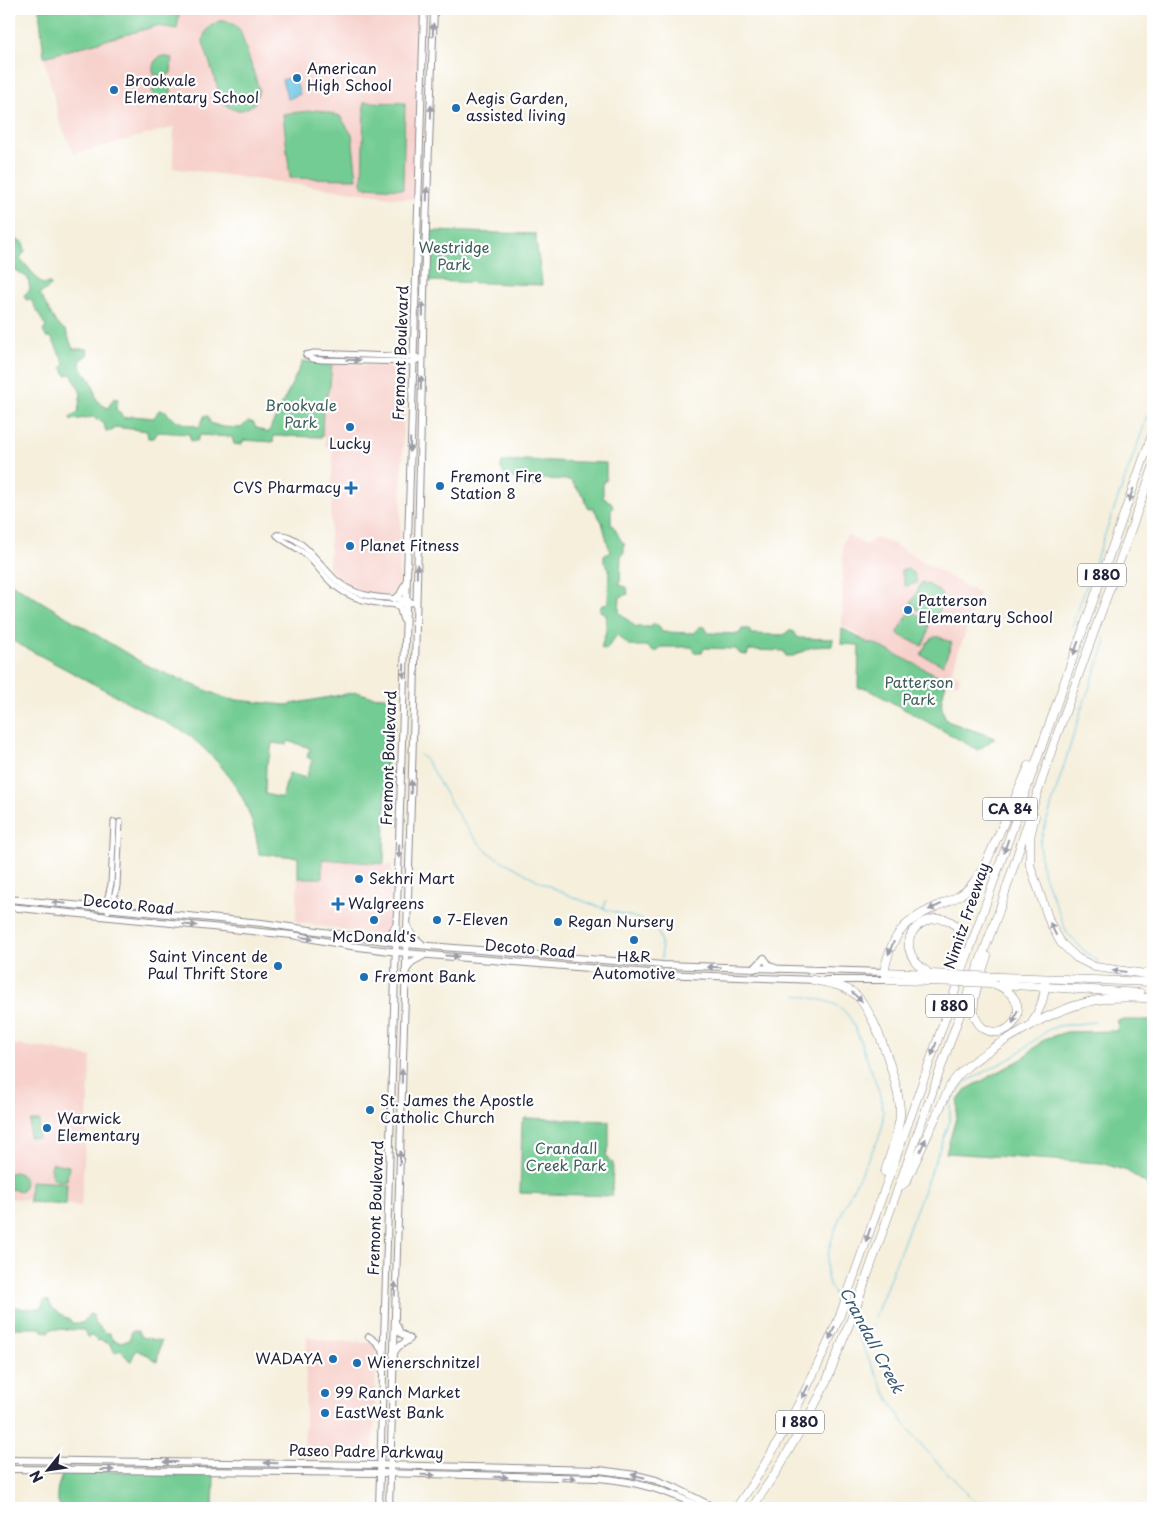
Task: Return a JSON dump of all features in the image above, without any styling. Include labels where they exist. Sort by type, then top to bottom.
[{"type":"highway","name":"Nimitz Freeway","points":[[736,1508],[783,1434],[812,1379],[848,1294],[1153,432]]},
{"type":"highway","name":"Nimitz Freeway","points":[[752,1508],[778,1469],[825,1385],[999,911],[1052,749],[1153,468]]},
{"type":"highway","name":"CA 84","points":[[884,972],[892,944],[907,923],[920,914],[960,896],[979,876],[1028,768],[1045,723],[1051,717]]},
{"type":"highway","points":[[1052,749],[1030,838],[1029,851],[1033,878],[1050,923],[1061,943],[1077,958],[1086,963],[1105,969],[1153,975]]},
{"type":"highway","points":[[992,983],[1011,993],[1018,1006],[1016,1020],[1011,1026],[999,1032],[985,1029],[976,1020],[974,1013],[975,998],[999,911]]},
{"type":"highway","points":[[929,977],[912,957],[910,942],[915,929],[921,923],[927,920],[942,919],[948,921],[958,930],[962,944],[944,1024]]},
{"type":"highway","points":[[884,972],[888,980]]},
{"type":"highway","name":"Decoto Road","points":[[884,972],[992,983],[1048,983]]},
{"type":"highway","name":"Decoto Road","points":[[888,980],[929,977],[999,977],[1048,983]]},
{"type":"highway","points":[[813,980],[847,989],[866,1006],[872,1017],[897,1088],[900,1106],[899,1124],[877,1208]]},
{"type":"highway","points":[[1048,983],[1153,982]]},
{"type":"highway","points":[[1048,983],[1153,994]]},
{"type":"highway","points":[[1031,1024],[1042,1005],[1048,983]]},
{"type":"highway","points":[[899,1186],[906,1182],[950,1086],[960,1072],[975,1059],[1031,1024],[1060,1011],[1104,999],[1153,998]]},
{"type":"highway","name":"I 880","points":[[855,1306],[908,1151],[914,1144]]},
{"type":"highway","name":"I 880","points":[[747,1508],[764,1485],[807,1410],[845,1331]]},
{"type":"main road","name":"Fremont Boulevard","points":[[379,1508],[424,9]]},
{"type":"main road","name":"Fremont Boulevard","points":[[389,1508],[422,358],[434,9]]},
{"type":"main road","points":[[405,629],[401,610],[394,602],[402,592],[406,577]]},
{"type":"main road","name":"Decoto Road","points":[[9,898],[300,928],[406,944],[663,965],[884,972]]},
{"type":"main road","name":"Decoto Road","points":[[9,907],[292,935],[351,946],[405,953],[662,974],[813,980],[888,980]]},
{"type":"main road","points":[[379,940],[391,933],[397,922]]},
{"type":"main road","points":[[406,923],[413,937],[424,945]]},
{"type":"main road","points":[[405,973],[412,962],[426,954]]},
{"type":"main road","points":[[754,968],[764,958],[769,965],[778,969]]},
{"type":"main road","points":[[393,1354],[398,1347],[410,1339],[400,1333],[394,1320]]},
{"type":"main road","points":[[369,1337],[378,1343],[383,1351]]},
{"type":"main road","points":[[391,1447],[397,1460],[406,1465]]},
{"type":"main road","points":[[366,1464],[380,1450]]},
{"type":"main road","name":"Paseo Padre Parkway","points":[[9,1460],[366,1464],[548,1468],[618,1472],[649,1479],[674,1488],[714,1508]]},
{"type":"main road","points":[[280,1472],[306,1468],[309,1464]]},
{"type":"main road","name":"Paseo Padre Parkway","points":[[9,1468],[390,1473],[617,1480],[654,1487],[702,1508]]},
{"type":"main road","points":[[361,1473],[372,1478],[379,1491]]},
{"type":"main road","points":[[389,1489],[394,1481],[405,1474]]},
{"type":"street","points":[[413,359],[306,354],[313,359],[322,360],[413,359],[422,358]]},
{"type":"street","points":[[394,602],[351,590],[332,576],[304,547],[289,537],[282,534],[278,535],[301,551],[340,590],[366,600],[394,602],[416,602]]},
{"type":"street","points":[[107,917],[108,908],[113,901],[117,886],[117,822]]},
{"type":"shaded area","name":"American High School","points":[[180,9],[420,9],[414,200],[173,168],[174,127],[74,154],[60,123],[44,57],[157,26],[176,29]]},
{"type":"shaded area","points":[[332,363],[399,366],[405,370],[399,588],[398,593],[394,596],[376,595],[362,591],[343,581],[329,569],[333,450],[329,450],[329,446],[325,446],[325,437],[322,437],[323,408],[330,385]]},
{"type":"shaded area","name":"Patterson Elementary School","points":[[847,535],[866,545],[871,540],[879,538],[893,544],[979,594],[951,673],[960,676],[958,684],[932,674],[871,642],[870,644],[859,638],[860,635],[842,625],[843,542]]},
{"type":"shaded area","points":[[322,859],[392,865],[389,926],[386,933],[381,936],[296,922],[298,878],[321,877]]},
{"type":"shaded area","name":"Warwick Elementary","points":[[9,1044],[52,1049],[91,1057],[81,1206],[9,1198]]},
{"type":"shaded area","points":[[307,1337],[329,1341],[372,1343],[376,1347],[372,1452],[368,1458],[347,1460],[331,1458],[304,1461]]},
{"type":"green space","points":[[39,9],[180,9],[177,29],[157,26],[44,57]]},
{"type":"green space","points":[[220,21],[231,23],[240,30],[259,89],[255,103],[246,109],[234,110],[222,101],[203,42],[208,29]]},
{"type":"green space","points":[[162,56],[172,58],[171,73],[169,75],[154,75],[154,63]]},
{"type":"green space","points":[[154,86],[169,86],[171,88],[171,103],[164,105],[155,101],[152,92]]},
{"type":"green space","points":[[364,102],[405,103],[403,189],[362,187]]},
{"type":"green space","points":[[318,110],[340,116],[352,135],[357,179],[290,178],[283,114]]},
{"type":"green space","name":"Brookvale Park","points":[[9,231],[14,239],[23,242],[25,251],[20,258],[42,284],[50,283],[51,286],[40,294],[56,323],[66,331],[73,349],[87,349],[88,354],[80,360],[81,367],[91,381],[97,400],[103,405],[108,408],[114,398],[118,399],[116,409],[124,418],[133,416],[154,418],[159,410],[166,411],[172,418],[185,424],[199,427],[205,415],[208,416],[210,423],[222,427],[241,428],[248,421],[254,423],[255,427],[268,433],[303,361],[332,363],[330,385],[323,408],[322,437],[274,436],[273,442],[244,440],[241,445],[234,444],[232,437],[200,435],[197,441],[191,441],[189,434],[158,432],[154,438],[148,438],[147,431],[115,427],[112,431],[106,431],[103,422],[93,417],[71,420],[70,417],[78,412],[81,393],[71,374],[66,375],[62,367],[65,364],[51,337],[46,337],[43,331],[46,327],[32,302],[30,299],[26,300],[24,295],[30,290],[28,278],[9,266]]},
{"type":"green space","name":"Westridge Park","points":[[430,231],[536,234],[542,285],[428,281]]},
{"type":"green space","points":[[511,460],[515,462],[525,460],[606,463],[606,481],[603,481],[603,498],[611,502],[613,508],[611,510],[611,524],[624,543],[624,552],[621,556],[620,585],[627,588],[628,594],[620,597],[619,612],[636,627],[652,627],[653,624],[658,625],[662,632],[695,633],[699,627],[705,627],[708,633],[739,634],[742,629],[749,629],[751,634],[784,635],[788,631],[793,631],[798,638],[833,639],[832,646],[812,647],[793,656],[786,656],[784,651],[749,650],[747,655],[740,654],[736,649],[704,648],[702,653],[696,653],[692,647],[661,647],[658,651],[652,651],[647,646],[630,646],[617,635],[606,650],[601,648],[606,631],[606,614],[600,611],[601,606],[608,603],[609,568],[604,563],[604,556],[610,552],[602,522],[593,508],[589,508],[585,502],[586,499],[570,480],[542,479],[538,486],[532,486],[532,479],[506,478],[501,468],[502,462]]},
{"type":"green space","points":[[907,569],[914,573],[917,583],[905,586],[901,570]]},
{"type":"green space","points":[[9,582],[146,665],[227,699],[286,705],[357,692],[370,696],[396,698],[395,729],[387,729],[384,864],[322,859],[322,878],[298,878],[298,857],[259,854],[256,835],[244,801],[225,772],[201,745],[186,733],[9,639]],"holes":[[[288,741],[310,748],[307,757],[312,760],[306,778],[289,773],[282,798],[265,794],[266,765],[272,743],[287,745]]]},
{"type":"green space","points":[[922,582],[935,588],[941,595],[942,604],[936,618],[912,607],[911,603]]},
{"type":"green space","points":[[910,611],[922,617],[928,624],[928,633],[922,646],[899,635],[898,632]]},
{"type":"green space","name":"Patterson Park","points":[[842,628],[870,644],[871,642],[947,680],[942,697],[942,710],[947,721],[995,738],[978,750],[866,688],[858,688],[859,645],[841,644]]},
{"type":"green space","points":[[934,637],[939,637],[952,643],[943,665],[921,655],[927,643]]},
{"type":"green space","points":[[1118,1020],[1153,1020],[1153,1188],[1127,1171],[1101,1163],[946,1153],[956,1118],[958,1101],[965,1090],[1022,1059],[1044,1039],[1066,1032],[1117,1031]]},
{"type":"green space","name":"Crandall Creek Park","points":[[525,1118],[609,1121],[609,1147],[606,1155],[608,1160],[613,1163],[612,1196],[520,1193],[522,1122]]},
{"type":"green space","points":[[30,1121],[40,1121],[38,1138],[29,1137]]},
{"type":"green space","points":[[53,1163],[69,1166],[67,1180],[58,1181],[52,1178],[50,1169]]},
{"type":"green space","points":[[16,1172],[24,1180],[22,1191],[9,1189],[9,1173]]},
{"type":"green space","points":[[30,1181],[67,1183],[66,1205],[29,1202]]},
{"type":"green space","points":[[44,1300],[49,1301],[51,1307],[73,1323],[83,1323],[89,1314],[93,1315],[94,1321],[105,1333],[110,1333],[111,1338],[119,1342],[129,1340],[132,1331],[138,1331],[141,1337],[161,1341],[157,1362],[148,1355],[136,1350],[130,1361],[120,1350],[115,1353],[111,1345],[101,1340],[97,1341],[92,1336],[87,1337],[84,1330],[51,1329],[49,1332],[43,1331],[41,1328],[13,1328],[9,1331],[9,1304],[24,1309],[41,1308]]},
{"type":"green space","points":[[69,1471],[209,1473],[213,1476],[214,1480],[213,1508],[62,1508],[57,1497],[58,1488],[62,1475]]},
{"type":"water","points":[[294,76],[300,94],[288,99],[282,80]]},
{"type":"waterway","points":[[1073,627],[1153,401]]},
{"type":"waterway","points":[[1100,963],[1083,950],[1067,933],[1045,878],[1041,864],[1040,842],[1082,708],[1106,642],[1104,638]]},
{"type":"waterway","name":"Crandall Creek","points":[[420,755],[426,760],[453,807],[469,830],[488,852],[560,891],[596,906],[650,923],[657,929],[661,942],[662,959]]},
{"type":"waterway","points":[[604,908],[606,901]]},
{"type":"waterway","name":"Crandall Creek","points":[[797,995],[836,1005],[849,1017],[859,1038],[882,1103],[883,1125],[880,1135],[840,1216],[827,1262],[827,1276],[840,1304]]},
{"type":"waterway","points":[[863,1345],[950,1121],[950,1102],[953,1096],[966,1082],[1013,1057],[1048,1030],[1058,1026],[1096,1021]]},
{"type":"waterway","name":"Crandall Creek","points":[[852,1325],[883,1387],[904,1423],[931,1456],[981,1508]]},
{"type":"place","name":"American High School","points":[[297,78]]},
{"type":"place","name":"Brookvale Elementary School","points":[[114,90]]},
{"type":"place","name":"Aegis Garden, assisted living","points":[[456,108]]},
{"type":"place","name":"Lucky","points":[[350,427]]},
{"type":"place","name":"Fremont Fire Station 8","points":[[440,486]]},
{"type":"place","name":"CVS Pharmacy","points":[[351,488]]},
{"type":"place","name":"Planet Fitness","points":[[350,546]]},
{"type":"place","name":"Patterson Elementary School","points":[[908,610]]},
{"type":"place","name":"Sekhri Mart","points":[[359,879]]},
{"type":"place","name":"Walgreens","points":[[338,904]]},
{"type":"place","name":"McDonald's","points":[[374,920]]},
{"type":"place","name":"7-Eleven","points":[[437,920]]},
{"type":"place","name":"Regan Nursery","points":[[558,922]]},
{"type":"place","name":"H&R Automotive","points":[[634,940]]},
{"type":"place","name":"Saint Vincent de Paul Thrift Store","points":[[278,966]]},
{"type":"place","name":"Fremont Bank","points":[[364,977]]},
{"type":"place","name":"St. James the Apostle Catholic Church","points":[[370,1110]]},
{"type":"place","name":"Warwick Elementary","points":[[47,1128]]},
{"type":"place","name":"WADAYA","points":[[333,1359]]},
{"type":"place","name":"Wienerschnitzel","points":[[357,1363]]},
{"type":"place","name":"99 Ranch Market","points":[[325,1393]]},
{"type":"place","name":"EastWest Bank","points":[[325,1413]]}]
